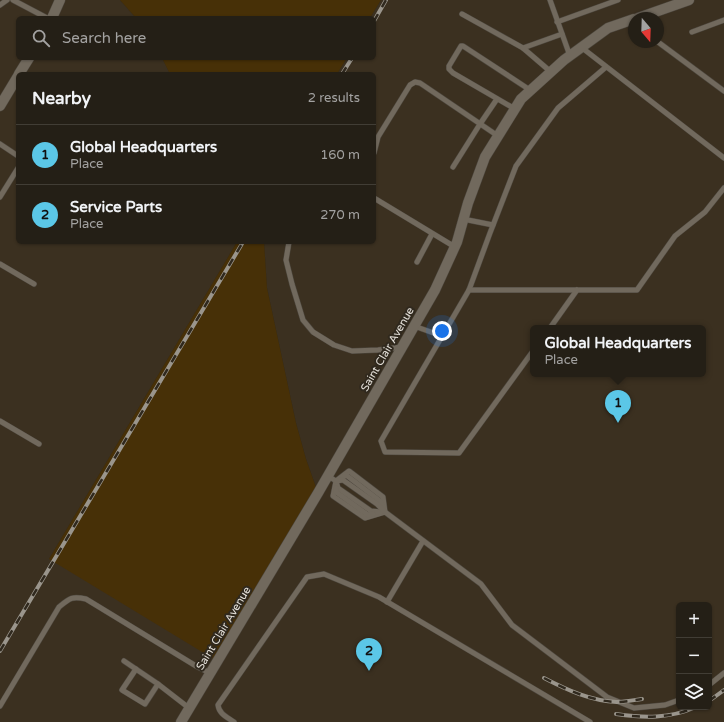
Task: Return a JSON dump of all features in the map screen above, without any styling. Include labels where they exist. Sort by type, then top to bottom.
[{"type":"street","points":[[53,16],[60,0]]},
{"type":"street","name":"Saint Clair Avenue","points":[[658,12],[689,0]]},
{"type":"street","name":"Saint Clair Avenue","points":[[181,722],[210,673],[332,479],[402,347],[435,290],[457,242],[468,203],[484,157],[521,99],[550,72],[581,47],[608,28],[628,23]]},
{"type":"street","points":[[21,72],[28,60]]},
{"type":"street","points":[[0,106],[16,80]]},
{"type":"lane","points":[[0,5],[7,0]]},
{"type":"lane","points":[[13,0],[44,16]]},
{"type":"lane","points":[[550,0],[570,56]]},
{"type":"lane","points":[[557,22],[618,0]]},
{"type":"lane","points":[[462,14],[523,48],[550,72]]},
{"type":"lane","points":[[692,32],[724,20]]},
{"type":"lane","points":[[523,48],[562,34]]},
{"type":"lane","points":[[515,109],[453,73],[449,69],[448,66],[461,46],[530,90]]},
{"type":"lane","points":[[664,46],[724,91]]},
{"type":"lane","points":[[581,47],[724,158]]},
{"type":"lane","points":[[530,355],[459,453],[385,452],[381,441],[470,290],[516,166],[558,108],[606,67]]},
{"type":"lane","points":[[376,142],[410,85],[415,82],[420,83],[498,136]]},
{"type":"lane","points":[[453,167],[497,99]]},
{"type":"lane","points":[[0,144],[16,155]]},
{"type":"lane","points":[[0,197],[16,171]]},
{"type":"lane","points":[[470,290],[637,290],[675,236],[705,212],[724,188]]},
{"type":"lane","points":[[376,199],[454,247]]},
{"type":"lane","points":[[463,219],[493,226]]},
{"type":"lane","points":[[417,262],[432,234]]},
{"type":"lane","points":[[289,244],[286,260],[292,284],[303,320],[313,332],[334,345],[352,351],[402,347]]},
{"type":"lane","points":[[0,264],[34,284]]},
{"type":"lane","points":[[552,325],[577,290]]},
{"type":"lane","points":[[414,326],[442,336]]},
{"type":"lane","points":[[0,421],[39,444]]},
{"type":"lane","points":[[332,479],[349,470],[383,497],[385,512]]},
{"type":"lane","points":[[332,479],[338,488],[371,511],[385,512]]},
{"type":"lane","points":[[332,479],[333,496],[365,518],[385,512]]},
{"type":"lane","points":[[332,479],[343,480],[377,504],[385,512],[481,584],[512,624],[607,697],[634,708],[665,705],[676,701]]},
{"type":"lane","points":[[386,602],[423,540]]},
{"type":"lane","points":[[234,722],[218,710],[218,705],[307,577],[324,574],[379,597],[590,722]]},
{"type":"lane","points":[[0,706],[59,607],[68,600],[77,597],[86,599],[210,673]]},
{"type":"lane","points":[[124,662],[158,684],[189,708]]},
{"type":"lane","points":[[136,669],[122,690],[145,704],[158,684]]},
{"type":"lane","points":[[712,683],[724,673]]},
{"type":"shaded area","points":[[0,0],[56,0],[48,16],[16,16],[16,60],[25,60],[18,72],[16,72],[16,75],[0,102]]},
{"type":"shaded area","points":[[60,0],[120,0],[134,16],[53,16]]},
{"type":"shaded area","points":[[120,0],[381,0],[371,16],[134,16]]},
{"type":"shaded area","points":[[381,0],[724,0],[724,722],[0,722],[0,106],[16,79],[16,244],[236,244],[49,559],[318,493],[306,459],[296,423],[267,288],[264,244],[376,244],[376,72],[338,72],[346,60],[376,60],[376,16],[371,16]]},
{"type":"shaded area","points":[[28,60],[163,60],[169,72],[20,72]]},
{"type":"shaded area","points":[[163,60],[346,60],[338,72],[169,72]]},
{"type":"shaded area","points":[[236,244],[264,244],[267,288],[296,423],[306,459],[318,493],[217,661],[49,559]]},
{"type":"railway","points":[[376,18],[386,0]]},
{"type":"railway","points":[[343,72],[351,60]]},
{"type":"railway","points":[[0,651],[242,244]]},
{"type":"railway","points":[[544,678],[570,691],[598,700],[617,702],[642,699]]},
{"type":"railway","points":[[712,699],[724,690]]},
{"type":"railway","points":[[616,714],[646,717],[666,716],[688,710]]},
{"type":"place","name":"Global Headquarters","points":[[618,423]]},
{"type":"place","name":"Service Parts","points":[[369,671]]}]
